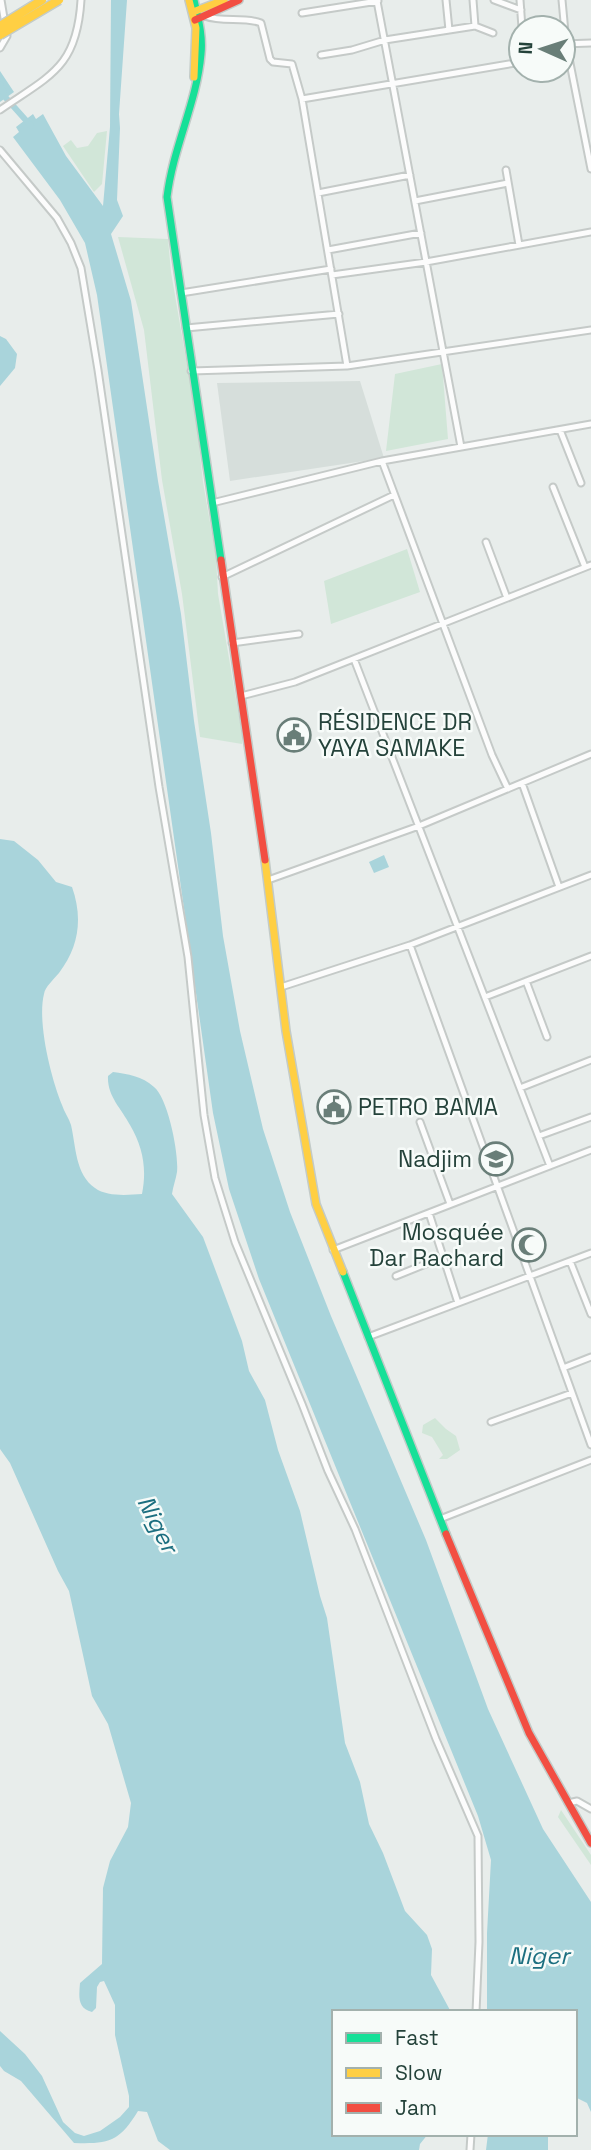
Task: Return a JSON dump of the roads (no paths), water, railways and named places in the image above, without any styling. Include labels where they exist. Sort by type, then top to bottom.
[{"type":"main road","points":[[0,26],[42,0]]},
{"type":"main road","points":[[0,35],[59,0]]},
{"type":"main road","points":[[189,0],[198,15]]},
{"type":"main road","points":[[194,0],[198,15],[196,68],[190,108],[167,187],[191,371],[314,1194],[333,1250],[440,1519],[529,1733],[591,1843]]},
{"type":"main road","points":[[198,15],[224,0]]},
{"type":"main road","points":[[198,15],[239,0]]},
{"type":"street","points":[[0,48],[7,36],[1,0]]},
{"type":"street","points":[[0,109],[35,86],[70,54],[81,0]]},
{"type":"street","points":[[446,0],[449,30]]},
{"type":"street","points":[[473,0],[475,26]]},
{"type":"street","points":[[494,0],[521,10]]},
{"type":"street","points":[[520,0],[521,14]]},
{"type":"street","points":[[302,13],[379,1],[461,447]]},
{"type":"street","points":[[198,15],[211,19],[248,19],[261,23],[270,59],[273,62],[292,64],[302,99],[347,366]]},
{"type":"street","points":[[321,55],[352,50],[385,40],[475,26],[493,33]]},
{"type":"street","points":[[302,99],[507,64]]},
{"type":"street","points":[[573,84],[591,169]]},
{"type":"street","points":[[0,150],[57,218],[81,268],[159,787],[188,957],[204,1115],[215,1178],[235,1242],[328,1471],[355,1529],[436,1739],[478,1836],[479,1941],[475,2010]]},
{"type":"street","points":[[506,170],[519,245]]},
{"type":"street","points":[[317,193],[410,175]]},
{"type":"street","points":[[415,201],[508,183]]},
{"type":"street","points":[[181,293],[426,262],[591,232]]},
{"type":"street","points":[[328,250],[421,233]]},
{"type":"street","points":[[186,328],[339,314]]},
{"type":"street","points":[[191,371],[347,366],[591,330]]},
{"type":"street","points":[[212,503],[382,461],[591,424]]},
{"type":"street","points":[[560,430],[581,483]]},
{"type":"street","points":[[382,461],[492,755],[508,789]]},
{"type":"street","points":[[240,697],[295,682],[588,566],[553,487]]},
{"type":"street","points":[[222,577],[394,495]]},
{"type":"street","points":[[486,542],[507,598]]},
{"type":"street","points":[[232,643],[299,634]]},
{"type":"street","points":[[354,659],[550,1166]]},
{"type":"street","points":[[268,880],[419,826],[591,754]]},
{"type":"street","points":[[522,783],[559,887]]},
{"type":"street","points":[[281,987],[410,945],[591,875]]},
{"type":"street","points":[[410,945],[591,1445]]},
{"type":"street","points":[[485,997],[591,956]]},
{"type":"street","points":[[526,981],[547,1037]]},
{"type":"street","points":[[520,1088],[591,1060]]},
{"type":"street","points":[[539,1136],[591,1117]]},
{"type":"street","points":[[420,1122],[450,1204]]},
{"type":"street","points":[[333,1250],[591,1150]]},
{"type":"street","points":[[429,1213],[458,1303]]},
{"type":"street","points":[[368,1337],[591,1253]]},
{"type":"street","points":[[397,1276],[443,1257]]},
{"type":"street","points":[[570,1261],[591,1314]]},
{"type":"street","points":[[563,1368],[591,1357]]},
{"type":"street","points":[[491,1422],[572,1393]]},
{"type":"street","points":[[440,1519],[591,1460]]},
{"type":"street","points":[[568,1804],[577,1801],[591,1809]]},
{"type":"water","name":"Niger","points":[[111,0],[127,0],[119,114],[117,200],[123,216],[111,234],[131,301],[181,614],[223,936],[240,1031],[263,1129],[290,1212],[426,1540],[488,1709],[543,1829],[591,1902],[591,2112],[587,2103],[577,2098],[577,2010],[487,2010],[491,1860],[478,1816],[259,1279],[229,1189],[213,1113],[97,295],[85,243],[60,200],[13,137],[19,132],[16,127],[33,114],[36,119],[43,114],[66,156],[103,206],[110,127]]},
{"type":"water","points":[[0,71],[14,92],[0,102]]},
{"type":"water","points":[[0,336],[6,339],[17,354],[15,368],[0,386]]},
{"type":"water","points":[[0,839],[14,841],[38,860],[56,882],[72,887],[75,899],[78,921],[75,943],[66,963],[45,991],[42,1019],[50,1065],[71,1125],[80,1167],[88,1182],[100,1191],[118,1195],[142,1194],[144,1167],[141,1150],[112,1096],[108,1076],[113,1072],[124,1074],[140,1078],[154,1087],[164,1102],[174,1140],[177,1172],[172,1194],[203,1237],[242,1341],[249,1371],[265,1400],[278,1450],[300,1511],[327,1618],[345,1743],[360,1782],[369,1824],[405,1911],[427,1935],[432,1949],[431,1975],[450,2010],[332,2010],[332,2136],[426,2136],[419,2150],[170,2150],[158,2141],[147,2112],[138,2111],[125,2129],[112,2139],[96,2143],[74,2143],[21,2081],[0,2066],[0,2031],[25,2054],[42,2076],[63,2122],[75,2133],[84,2136],[100,2131],[129,2107],[115,2035],[115,2005],[104,1981],[97,1987],[96,2008],[92,2012],[81,2004],[79,1992],[80,1983],[102,1964],[103,1888],[110,1861],[128,1827],[131,1803],[108,1724],[92,1696],[69,1591],[10,1463],[0,1449]]},
{"type":"water","points":[[384,855],[389,867],[374,873],[369,862]]},
{"type":"water","points":[[488,2136],[548,2136],[548,2150],[486,2150]]},
{"type":"waterway","points":[[0,84],[6,98],[31,126]]},
{"type":"place","name":"RÉSIDENCE DR YAYA SAMAKE","points":[[294,735]]},
{"type":"place","name":"PETRO BAMA","points":[[334,1107]]},
{"type":"place","name":"Nadjim","points":[[496,1159]]},
{"type":"place","name":"Mosquée Dar Rachard","points":[[529,1245]]}]
